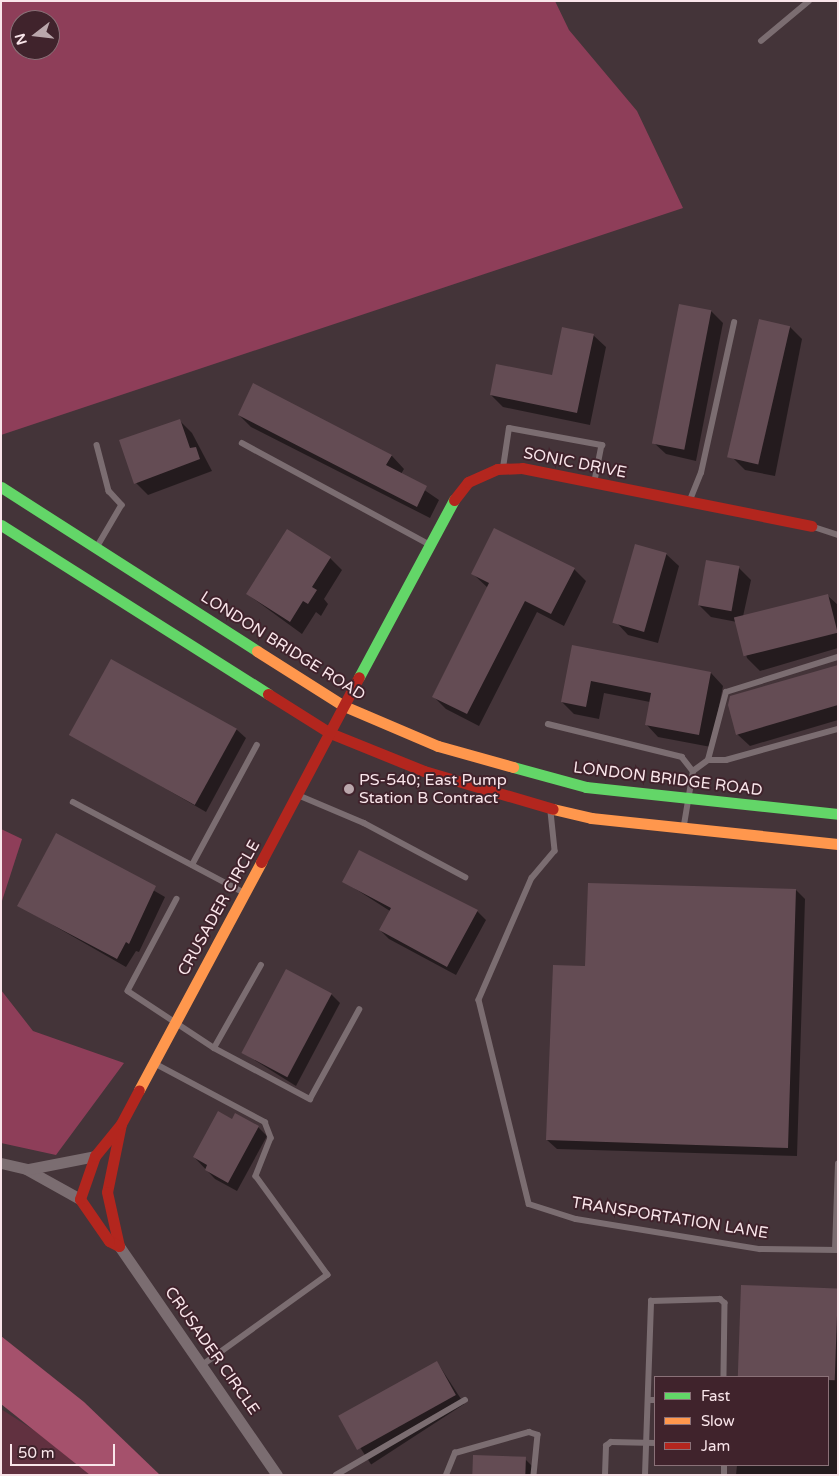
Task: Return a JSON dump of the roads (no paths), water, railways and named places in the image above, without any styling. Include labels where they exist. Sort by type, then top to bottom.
[{"type":"main road","name":"SONIC DRIVE","points":[[344,706],[460,491],[483,473],[503,468],[811,526]]},
{"type":"main road","name":"LONDON BRIDGE ROAD","points":[[1,487],[344,706],[438,746],[518,771],[586,787],[687,800],[838,814]]},
{"type":"main road","points":[[1,525],[330,733],[467,786],[551,809],[683,829],[838,844]]},
{"type":"main road","name":"CRUSADER CIRCLE","points":[[119,1246],[109,1241],[80,1199],[95,1156],[122,1124],[173,1023],[247,894],[344,706]]},
{"type":"main road","name":"CRUSADER CIRCLE","points":[[119,1246],[107,1192],[122,1124]]},
{"type":"street","points":[[26,1169],[95,1156]]},
{"type":"street","points":[[1,1163],[26,1169],[80,1199]]},
{"type":"street","name":"CRUSADER CIRCLE","points":[[119,1246],[277,1475]]},
{"type":"lane","points":[[761,41],[809,1]]},
{"type":"lane","points":[[689,502],[701,474],[734,323]]},
{"type":"lane","points":[[503,468],[509,428],[602,445],[595,484]]},
{"type":"lane","points":[[242,443],[431,545]]},
{"type":"lane","points":[[96,548],[122,505],[109,491],[97,445]]},
{"type":"lane","points":[[811,526],[838,535]]},
{"type":"lane","points":[[708,760],[726,692],[838,657]]},
{"type":"lane","points":[[548,724],[682,757],[693,771]]},
{"type":"lane","points":[[683,829],[693,771],[708,760],[726,760],[838,728]]},
{"type":"lane","points":[[192,865],[257,745]]},
{"type":"lane","points":[[298,795],[364,823],[465,877]]},
{"type":"lane","points":[[73,802],[247,894]]},
{"type":"lane","name":"TRANSPORTATION LANE","points":[[551,809],[555,850],[532,878],[479,1000],[530,1204],[576,1219],[760,1249],[836,1250]]},
{"type":"lane","points":[[177,899],[128,991],[173,1023],[214,1048],[310,1100],[360,1010]]},
{"type":"lane","points":[[214,1048],[261,965]]},
{"type":"lane","points":[[154,1063],[265,1122],[271,1138],[256,1176],[328,1275],[202,1366]]},
{"type":"lane","points":[[836,1250],[838,1164]]},
{"type":"lane","points":[[645,1475],[651,1301],[656,1298],[720,1298],[725,1304],[724,1376]]},
{"type":"lane","points":[[336,1475],[465,1400]]},
{"type":"lane","points":[[648,1400],[654,1400]]},
{"type":"lane","points":[[446,1475],[448,1463],[455,1453],[470,1445],[529,1432],[538,1435],[534,1475]]},
{"type":"lane","points":[[605,1475],[606,1446],[611,1442],[654,1442]]},
{"type":"place","name":"PS-540; East Pump Station B Contract","points":[[349,789]]}]
